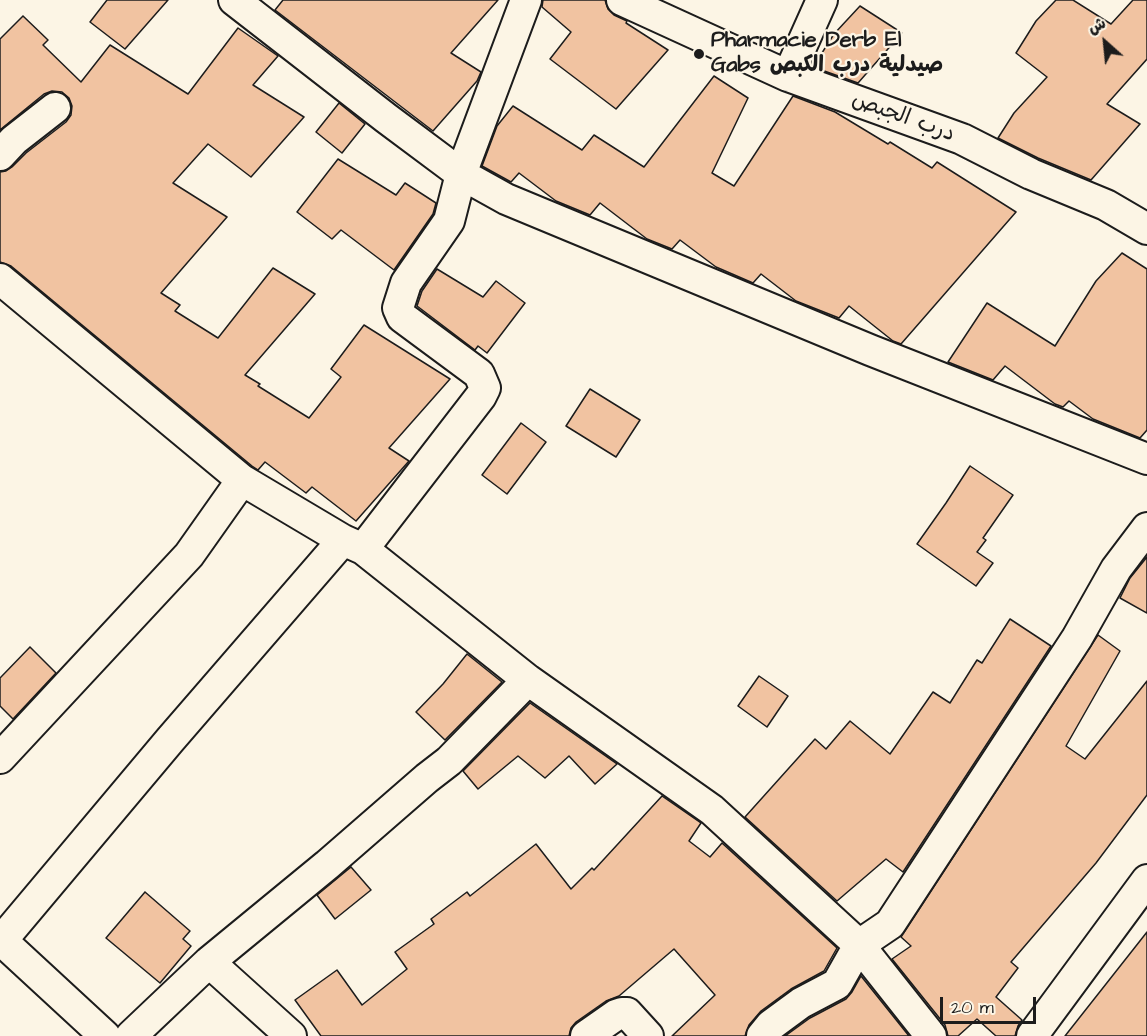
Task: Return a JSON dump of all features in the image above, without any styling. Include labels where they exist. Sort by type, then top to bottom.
[{"type":"street","points":[[234,0],[461,174],[506,199],[870,350],[1147,459]]},
{"type":"street","points":[[105,1036],[1,940],[170,740],[353,544],[481,396],[484,388],[479,374],[402,317],[398,308],[406,283],[448,221],[461,174],[526,0]]},
{"type":"street","name":"درب الجبص","points":[[622,0],[788,76],[963,139],[1031,174],[1106,205],[1147,229]]},
{"type":"street","points":[[788,76],[822,0]]},
{"type":"street","points":[[0,155],[14,140],[55,108]]},
{"type":"street","points":[[0,279],[242,480],[353,544],[528,680],[712,810],[859,945],[931,1036]]},
{"type":"street","points":[[0,758],[189,555],[242,480]]},
{"type":"street","points":[[762,1036],[771,1025],[801,1002],[837,984],[859,945],[890,924],[1077,638],[1116,569],[1147,528]]},
{"type":"street","points":[[131,1036],[209,962],[449,761],[528,680]]},
{"type":"street","points":[[1032,1036],[1147,880]]},
{"type":"street","points":[[209,962],[291,1036]]},
{"type":"street","points":[[586,1036],[622,1013],[627,1013],[648,1036]]},
{"type":"building","points":[[107,0],[168,0],[125,49],[90,22]]},
{"type":"building","points":[[283,0],[498,0],[451,53],[481,72],[477,81],[433,131],[275,10]]},
{"type":"building","points":[[543,0],[605,0],[608,9],[614,15],[627,21],[626,23],[668,50],[616,109],[550,59],[571,32],[542,7]]},
{"type":"building","points":[[1056,0],[1073,0],[1111,24],[1133,0],[1147,0],[1147,59],[1107,104],[1140,124],[1091,180],[998,138],[1014,113],[1047,77],[1016,53],[1036,21]]},
{"type":"building","points":[[860,6],[902,33],[858,83],[813,67],[834,34]]},
{"type":"building","points":[[23,16],[48,40],[43,45],[81,82],[110,45],[188,94],[238,28],[278,56],[253,85],[304,117],[251,177],[208,144],[173,183],[227,217],[161,293],[180,305],[175,311],[218,338],[273,268],[315,294],[245,375],[260,384],[258,386],[309,418],[341,377],[331,369],[364,325],[450,379],[389,448],[409,461],[356,521],[312,487],[306,493],[265,462],[258,470],[252,466],[11,266],[0,262],[0,172],[12,167],[66,122],[71,115],[72,106],[69,98],[62,92],[52,91],[44,94],[0,130],[0,39]]},
{"type":"building","points":[[714,76],[748,98],[712,173],[734,186],[793,96],[835,112],[932,168],[937,162],[1016,212],[901,344],[893,341],[849,306],[839,318],[796,301],[761,274],[753,283],[716,267],[680,240],[672,249],[647,239],[600,203],[590,215],[556,201],[519,173],[511,182],[482,166],[497,126],[513,106],[582,150],[594,135],[644,167]]},
{"type":"building","points":[[339,103],[365,124],[342,153],[316,132]]},
{"type":"building","points":[[338,159],[396,195],[405,183],[436,203],[433,214],[394,270],[341,230],[332,239],[297,212]]},
{"type":"building","points":[[1122,253],[1147,269],[1147,430],[1140,438],[1093,419],[1069,401],[1063,407],[1055,404],[1005,366],[993,380],[948,362],[987,303],[1055,346],[1096,281]]},
{"type":"building","points":[[437,269],[483,297],[496,281],[525,303],[487,353],[478,346],[475,350],[417,306],[422,291]]},
{"type":"building","points":[[590,389],[640,420],[616,457],[566,426]]},
{"type":"building","points":[[521,423],[546,442],[507,494],[482,475]]},
{"type":"building","points":[[970,466],[1013,495],[983,538],[986,540],[977,552],[993,563],[976,586],[917,544]]},
{"type":"building","points":[[1147,557],[1147,613],[1120,598],[1130,578]]},
{"type":"building","points":[[1010,619],[1051,646],[903,872],[886,859],[837,901],[745,817],[815,739],[826,749],[850,721],[890,754],[933,692],[950,703],[977,660],[982,663]]},
{"type":"building","points":[[1098,635],[1120,651],[1066,746],[1085,759],[1147,681],[1147,795],[1096,863],[1011,962],[1018,968],[996,997],[1022,1020],[1015,1036],[996,1036],[977,1019],[958,1036],[948,1036],[945,1025],[892,959],[911,946],[901,937]]},
{"type":"building","points":[[30,647],[56,673],[13,719],[0,706],[0,678]]},
{"type":"building","points":[[467,654],[502,682],[445,740],[416,712]]},
{"type":"building","points":[[759,676],[788,696],[767,727],[738,706]]},
{"type":"building","points":[[530,703],[617,764],[595,784],[569,756],[545,778],[518,756],[478,789],[463,771]]},
{"type":"building","points":[[662,796],[701,823],[689,841],[710,857],[722,843],[837,948],[824,971],[791,989],[761,1011],[749,1025],[745,1036],[672,1036],[715,995],[674,949],[619,996],[606,1001],[576,1022],[569,1036],[321,1036],[295,1000],[337,970],[362,1005],[407,969],[395,952],[434,924],[431,919],[467,892],[470,896],[536,844],[571,889],[592,868],[594,870]]},
{"type":"building","points":[[351,867],[371,890],[335,919],[317,895]]},
{"type":"building","points":[[145,892],[190,931],[183,939],[191,946],[160,983],[106,938]]},
{"type":"building","points":[[1147,932],[1147,1036],[1065,1036]]},
{"type":"building","points":[[861,976],[909,1036],[785,1036],[810,1018],[846,999]]},
{"type":"place","name":"Pharmacie Derb El Gabs صيدلية درب الكبص","points":[[699,54]]}]
